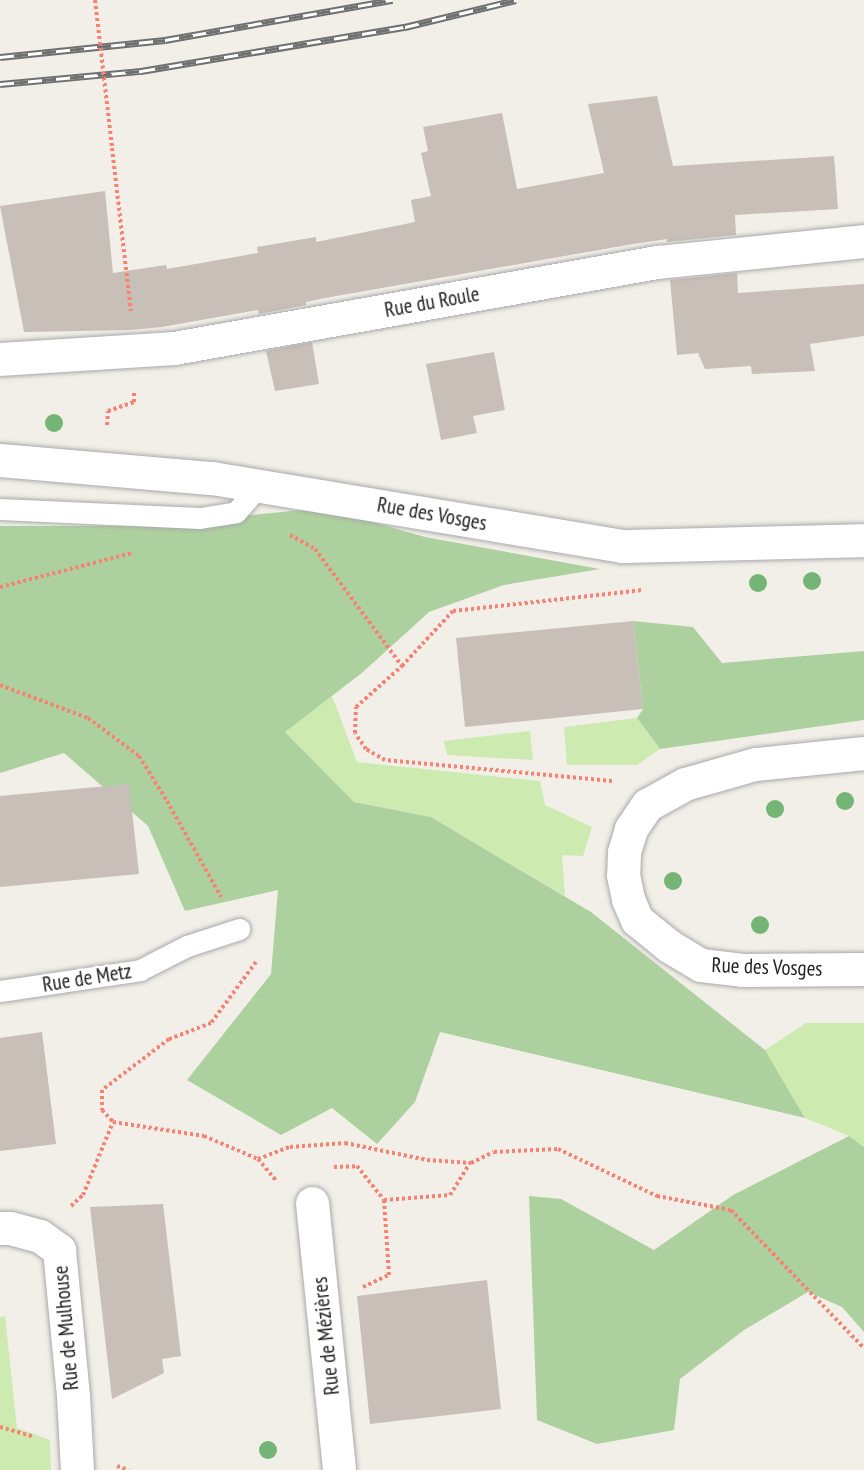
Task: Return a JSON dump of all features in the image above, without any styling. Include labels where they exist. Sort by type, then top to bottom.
[{"type":"street","name":"Rue du Roule","points":[[0,359],[174,348],[658,262],[864,241]]},
{"type":"street","name":"Rue des Vosges","points":[[0,460],[178,474],[260,484],[622,546],[864,540]]},
{"type":"street","name":"Rue des Vosges","points":[[864,753],[755,764],[685,784],[647,805],[631,830],[624,852],[623,874],[628,899],[637,920],[669,946],[701,964],[742,970],[864,969]]},
{"type":"street","name":"Rue de Mézières","points":[[312,1203],[339,1470]]},
{"type":"street","points":[[0,1228],[10,1228],[40,1236]]},
{"type":"street","name":"Rue de Mulhouse","points":[[40,1236],[59,1250],[73,1396],[77,1470]]},
{"type":"lane","points":[[0,509],[200,518],[236,512],[260,484]]},
{"type":"lane","name":"Rue de Metz","points":[[0,991],[140,970],[187,946],[239,929]]},
{"type":"path","points":[[95,0],[136,351],[134,402],[108,411],[105,424],[111,429]]},
{"type":"path","points":[[284,532],[315,549],[402,666]]},
{"type":"path","points":[[647,805],[614,781],[385,759],[366,749],[355,733],[356,707],[402,666],[453,611],[657,589],[661,545]]},
{"type":"path","points":[[0,587],[136,552]]},
{"type":"path","points":[[0,685],[88,718],[139,756],[168,801],[258,959],[211,1023],[169,1039],[102,1090],[102,1110],[113,1122],[204,1136],[258,1159],[283,1189],[312,1203]]},
{"type":"path","points":[[40,1236],[83,1195],[113,1122]]},
{"type":"path","points":[[258,1159],[290,1147],[345,1143],[427,1160],[471,1162],[494,1152],[558,1149],[657,1196],[730,1210],[864,1348]]},
{"type":"path","points":[[326,1167],[357,1166],[384,1200],[450,1195],[471,1162]]},
{"type":"green space","points":[[323,508],[425,537],[600,569],[504,585],[429,612],[363,672],[285,732],[354,802],[431,817],[591,912],[765,1050],[805,1118],[440,1032],[415,1102],[377,1144],[332,1108],[281,1135],[187,1080],[271,974],[278,890],[185,911],[148,826],[64,753],[0,773],[0,526],[139,526]]},
{"type":"green space","points":[[633,621],[693,627],[722,663],[864,651],[864,720],[660,749],[637,718],[643,709]]},
{"type":"green space","points":[[332,696],[357,762],[540,781],[545,805],[592,827],[583,856],[562,855],[565,896],[431,817],[354,802],[284,731]]},
{"type":"green space","points":[[637,718],[660,749],[637,765],[567,765],[564,727]]},
{"type":"green space","points":[[530,731],[533,760],[447,755],[444,741]]},
{"type":"green space","points":[[806,1023],[864,1023],[864,1147],[849,1136],[805,1118],[765,1050]]},
{"type":"green space","points":[[849,1136],[864,1147],[864,1332],[842,1307],[808,1292],[744,1330],[680,1379],[674,1430],[597,1444],[537,1420],[529,1196],[561,1199],[654,1250],[733,1195]]},
{"type":"green space","points":[[5,1316],[17,1428],[50,1440],[51,1470],[0,1470],[0,1317]]},
{"type":"building","points":[[657,96],[673,166],[834,156],[838,209],[735,215],[736,235],[667,242],[667,239],[633,244],[325,298],[306,302],[306,305],[259,314],[258,310],[162,327],[130,330],[24,332],[0,206],[105,191],[113,273],[166,265],[167,269],[258,253],[257,247],[316,237],[316,242],[415,222],[411,200],[431,196],[421,153],[428,151],[423,127],[502,113],[517,189],[604,173],[588,104]]},
{"type":"building","points":[[737,273],[738,293],[864,284],[864,336],[810,344],[815,371],[752,374],[751,366],[705,369],[698,353],[677,355],[670,280]]},
{"type":"building","points":[[312,342],[319,384],[275,391],[266,351]]},
{"type":"building","points":[[494,352],[505,410],[473,416],[477,433],[441,440],[426,364]]},
{"type":"building","points":[[633,621],[643,709],[465,727],[456,638]]},
{"type":"building","points":[[129,784],[139,874],[0,887],[0,796]]},
{"type":"building","points":[[42,1032],[56,1144],[0,1151],[0,1038]]},
{"type":"building","points":[[163,1204],[181,1356],[162,1359],[164,1373],[112,1399],[90,1207]]},
{"type":"building","points":[[487,1280],[501,1409],[370,1424],[357,1296]]},
{"type":"railway","points":[[0,57],[165,40],[393,0]]},
{"type":"railway","points":[[0,84],[141,71],[405,27],[516,0]]}]
